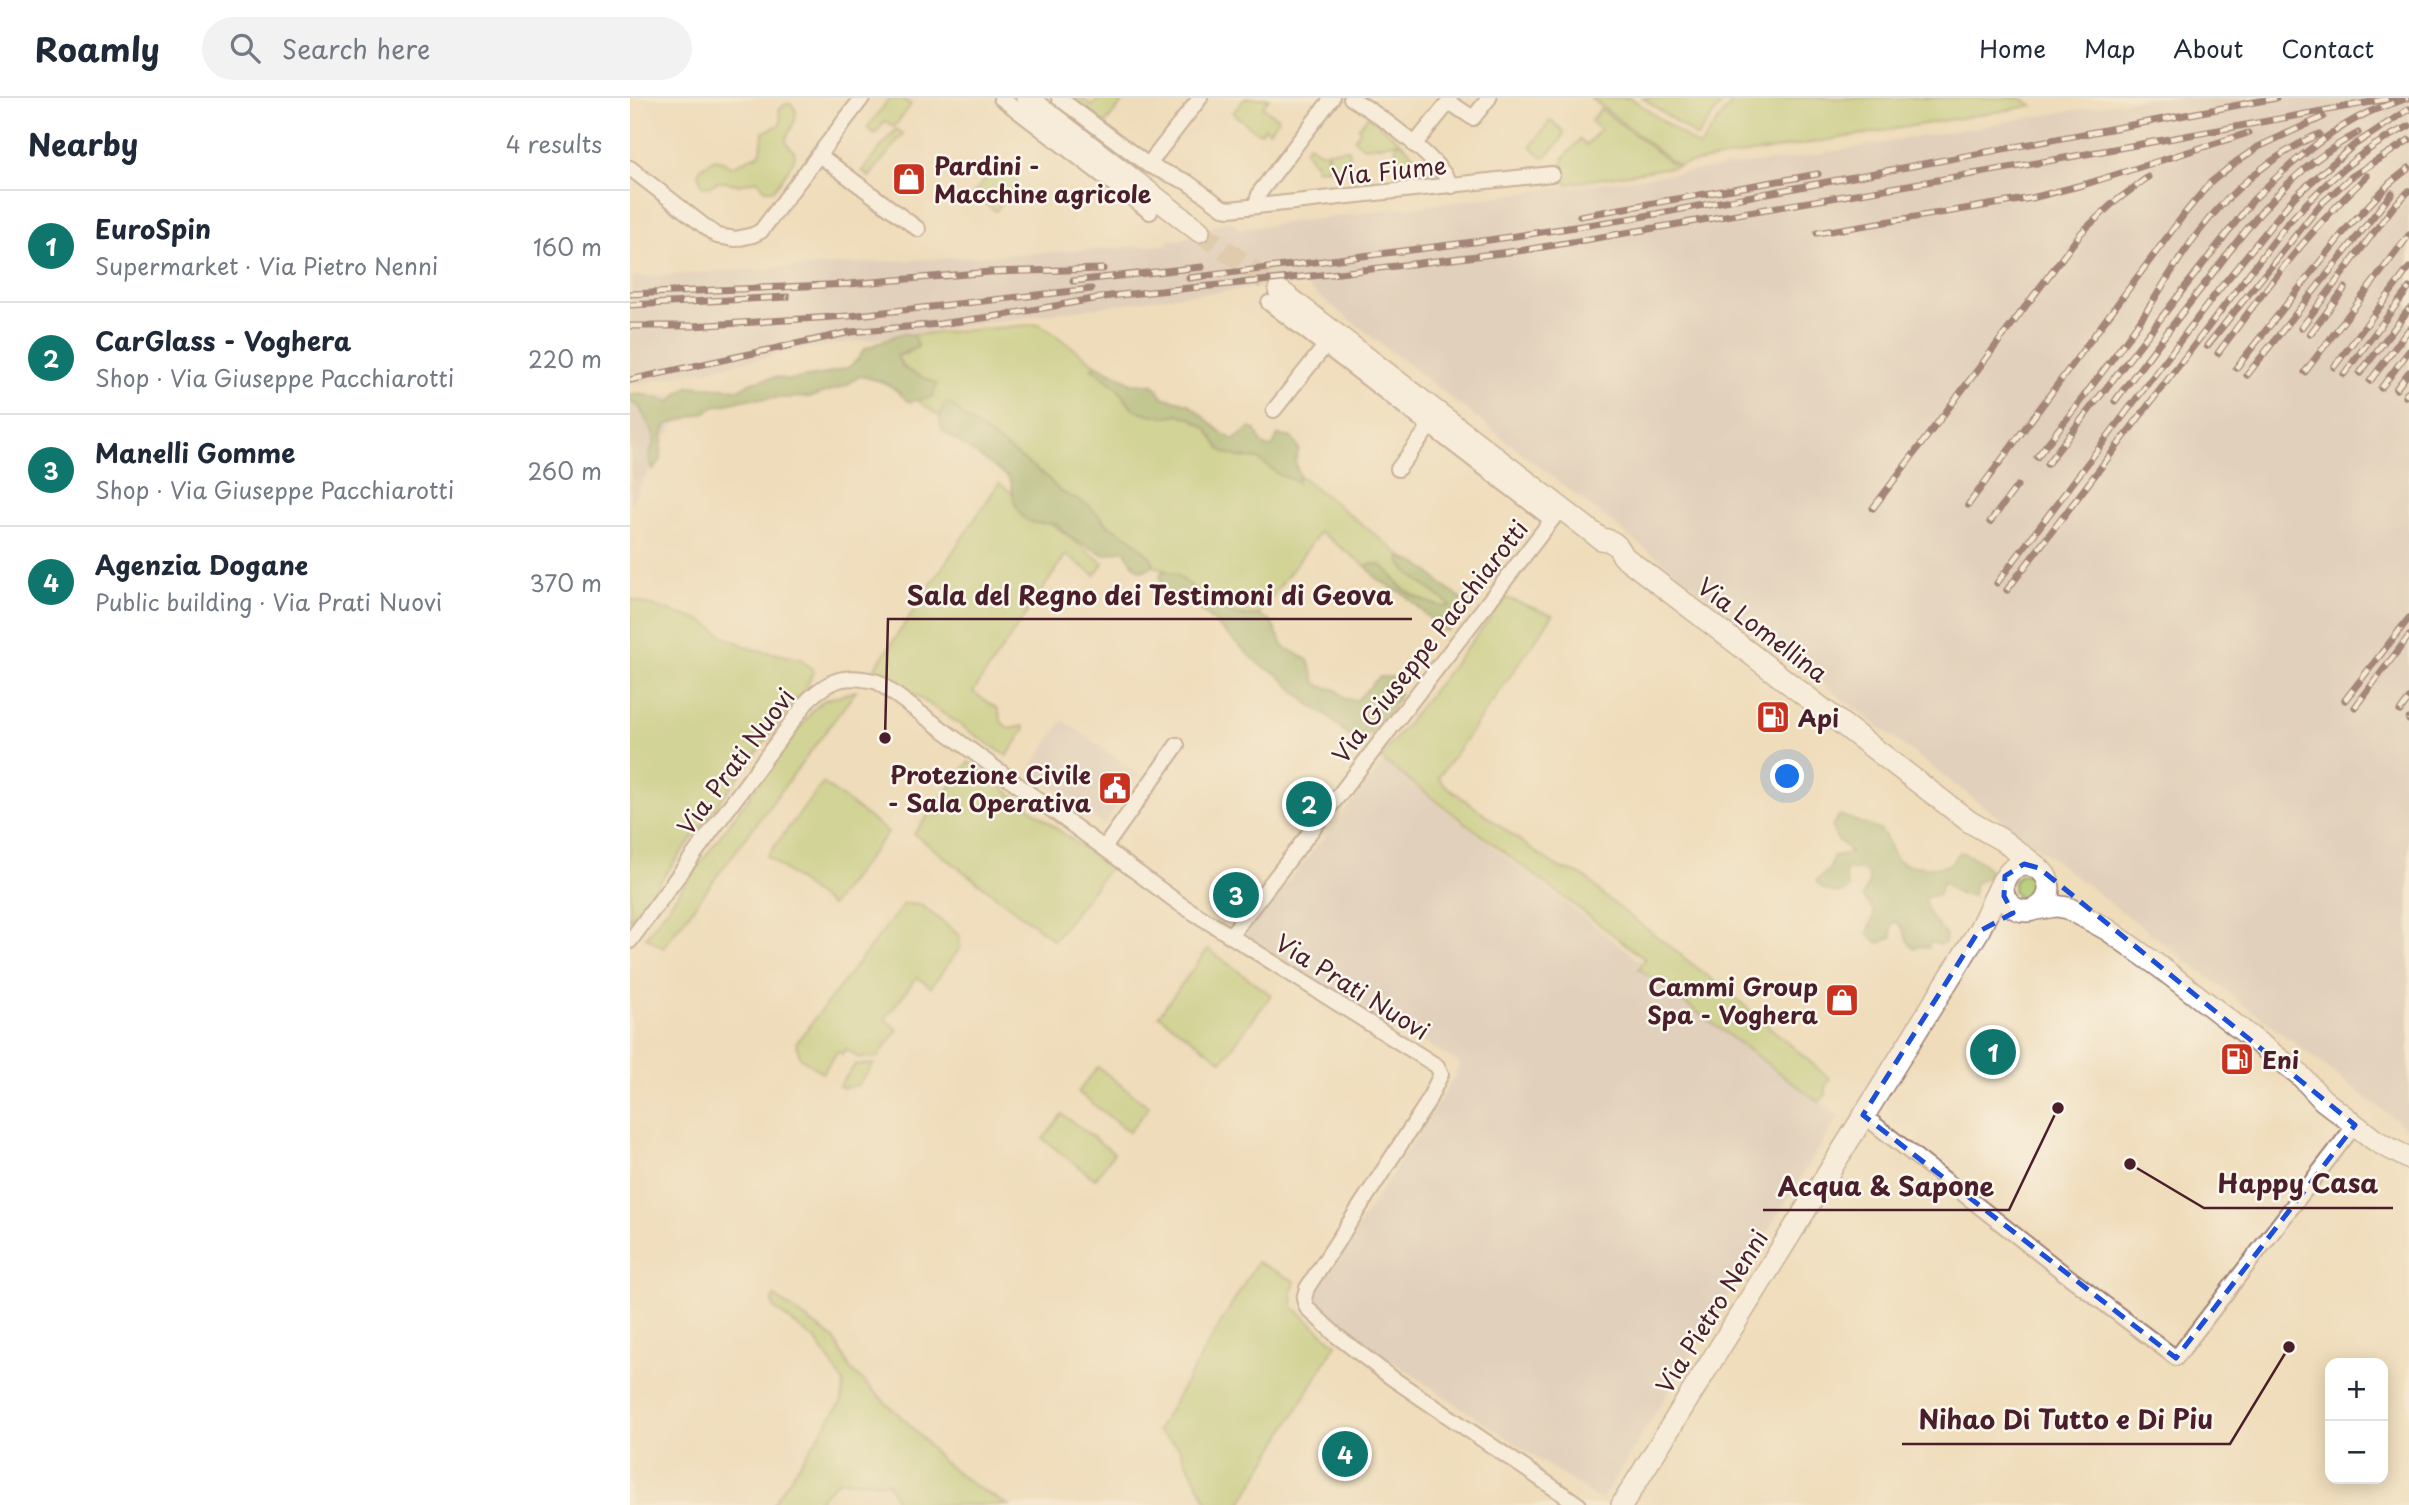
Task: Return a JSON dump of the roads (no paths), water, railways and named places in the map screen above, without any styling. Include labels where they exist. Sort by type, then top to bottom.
[{"type":"main road","points":[[1027,98],[1199,231]]},
{"type":"main road","name":"Via Lomellina","points":[[1274,297],[1557,514],[1601,539],[1606,548],[1623,556],[1970,822],[2002,840],[2062,891],[2098,911],[2160,967]]},
{"type":"main road","name":"Via Lomellina","points":[[1970,822],[1998,852],[2004,878],[2002,888],[2007,903],[2028,910],[2056,906],[2078,912],[2160,967],[2300,1075],[2330,1091],[2383,1132],[2408,1158]]},
{"type":"main road","points":[[2004,878],[2017,866],[2032,865],[2043,873],[2050,888],[2048,896],[2028,910]]},
{"type":"main road","name":"Via Pietro Nenni","points":[[1622,1505],[1978,932],[2004,878]]},
{"type":"main road","name":"Via Pietro Nenni","points":[[1978,932],[1997,919],[2028,910]]},
{"type":"main road","name":"Via Lomellina","points":[[2300,1075],[2323,1100],[2355,1125],[2376,1141],[2408,1158]]},
{"type":"street","points":[[630,168],[717,236],[736,239],[753,235],[761,231],[862,98]]},
{"type":"street","points":[[1001,98],[1150,212]]},
{"type":"street","points":[[1059,98],[1148,164],[1200,98]]},
{"type":"street","points":[[1255,206],[1263,189],[1332,98]]},
{"type":"street","points":[[1352,98],[1414,145],[1439,168],[1452,186]]},
{"type":"street","points":[[1414,145],[1448,102],[1473,118],[1489,98]]},
{"type":"street","points":[[819,156],[918,229]]},
{"type":"street","name":"Via Fiume","points":[[1148,164],[1187,181],[1223,208],[1230,209],[1552,174]]},
{"type":"street","name":"Via Lomellina","points":[[1274,297],[1325,346],[1430,426],[1557,514]]},
{"type":"street","points":[[1274,410],[1325,346]]},
{"type":"street","points":[[1398,469],[1430,426]]},
{"type":"street","name":"Via Giuseppe Pacchiarotti","points":[[1230,936],[1557,514]]},
{"type":"street","name":"Via Prati Nuovi","points":[[630,941],[797,714],[822,687],[836,680],[861,677],[878,682],[1181,904],[1437,1066],[1441,1074],[1426,1105],[1307,1288],[1304,1299],[1307,1308],[1337,1336],[1392,1378],[1579,1505]]},
{"type":"street","points":[[1104,848],[1177,744]]},
{"type":"street","points":[[1863,1115],[2176,1358],[2355,1125]]},
{"type":"tunnel","points":[[1199,231],[1279,290]]},
{"type":"railway","points":[[1189,278],[1489,240],[1634,218],[2276,98]]},
{"type":"railway","points":[[630,380],[851,332],[1004,315],[1110,296],[1331,274],[1525,250],[2026,165],[2393,98]]},
{"type":"railway","points":[[2047,464],[2253,200],[2292,164],[2351,121],[2408,98]]},
{"type":"railway","points":[[1997,583],[2217,292],[2295,196],[2354,145],[2409,109]]},
{"type":"railway","points":[[1968,505],[2210,183],[2258,147],[2323,117]]},
{"type":"railway","points":[[2007,590],[2287,224],[2343,169],[2374,146],[2409,126]]},
{"type":"railway","points":[[1817,233],[2032,198],[2086,184],[2248,133]]},
{"type":"railway","points":[[2115,401],[2237,241],[2272,200],[2311,164],[2358,133]]},
{"type":"railway","points":[[2037,457],[2125,342],[2209,219],[2259,170],[2319,134]]},
{"type":"railway","points":[[2207,346],[2320,205],[2351,177],[2409,140]]},
{"type":"railway","points":[[2236,368],[2347,228],[2390,183],[2409,168]]},
{"type":"railway","points":[[1580,216],[1818,174]]},
{"type":"railway","points":[[2218,353],[2307,239],[2367,176]]},
{"type":"railway","points":[[1873,508],[2081,233],[2112,204],[2148,177]]},
{"type":"railway","points":[[2301,328],[2394,206],[2409,191]]},
{"type":"railway","points":[[2247,375],[2392,193]]},
{"type":"railway","points":[[2305,372],[2409,235]]},
{"type":"railway","points":[[1073,281],[1202,267]]},
{"type":"railway","points":[[2334,367],[2409,268]]},
{"type":"railway","points":[[630,294],[849,284],[990,272],[1103,269]]},
{"type":"railway","points":[[2310,334],[2345,288]]},
{"type":"railway","points":[[2344,374],[2409,288]]},
{"type":"railway","points":[[630,326],[692,326],[849,316],[1091,289]]},
{"type":"railway","points":[[630,305],[787,297]]},
{"type":"railway","points":[[2360,373],[2409,309]]},
{"type":"railway","points":[[2370,381],[2409,329]]},
{"type":"railway","points":[[2381,388],[2409,351]]},
{"type":"railway","points":[[2396,389],[2409,372]]},
{"type":"railway","points":[[2405,396],[2409,391]]},
{"type":"railway","points":[[1990,522],[2017,486]]},
{"type":"railway","points":[[2345,700],[2409,618]]},
{"type":"railway","points":[[2355,707],[2409,636]]},
{"type":"railway","points":[[2400,711],[2409,699]]},
{"type":"place","name":"Pardini - Macchine agricole","points":[[909,179]]},
{"type":"place","name":"Api","points":[[1773,717]]},
{"type":"place","name":"Sala del Regno dei Testimoni di Geova","points":[[885,738]]},
{"type":"place","name":"Protezione Civile - Sala Operativa","points":[[1115,788]]},
{"type":"place","name":"CarGlass - Voghera","points":[[1309,804]]},
{"type":"place","name":"Manelli Gomme","points":[[1236,895]]},
{"type":"place","name":"Cammi Group Spa - Voghera","points":[[1842,1000]]},
{"type":"place","name":"EuroSpin","points":[[1993,1052]]},
{"type":"place","name":"Eni","points":[[2237,1059]]},
{"type":"place","name":"Acqua & Sapone","points":[[2058,1108]]},
{"type":"place","name":"Happy Casa","points":[[2130,1164]]},
{"type":"place","name":"Nihao Di Tutto e Di Piu","points":[[2289,1347]]},
{"type":"place","name":"Agenzia Dogane","points":[[1345,1454]]}]
